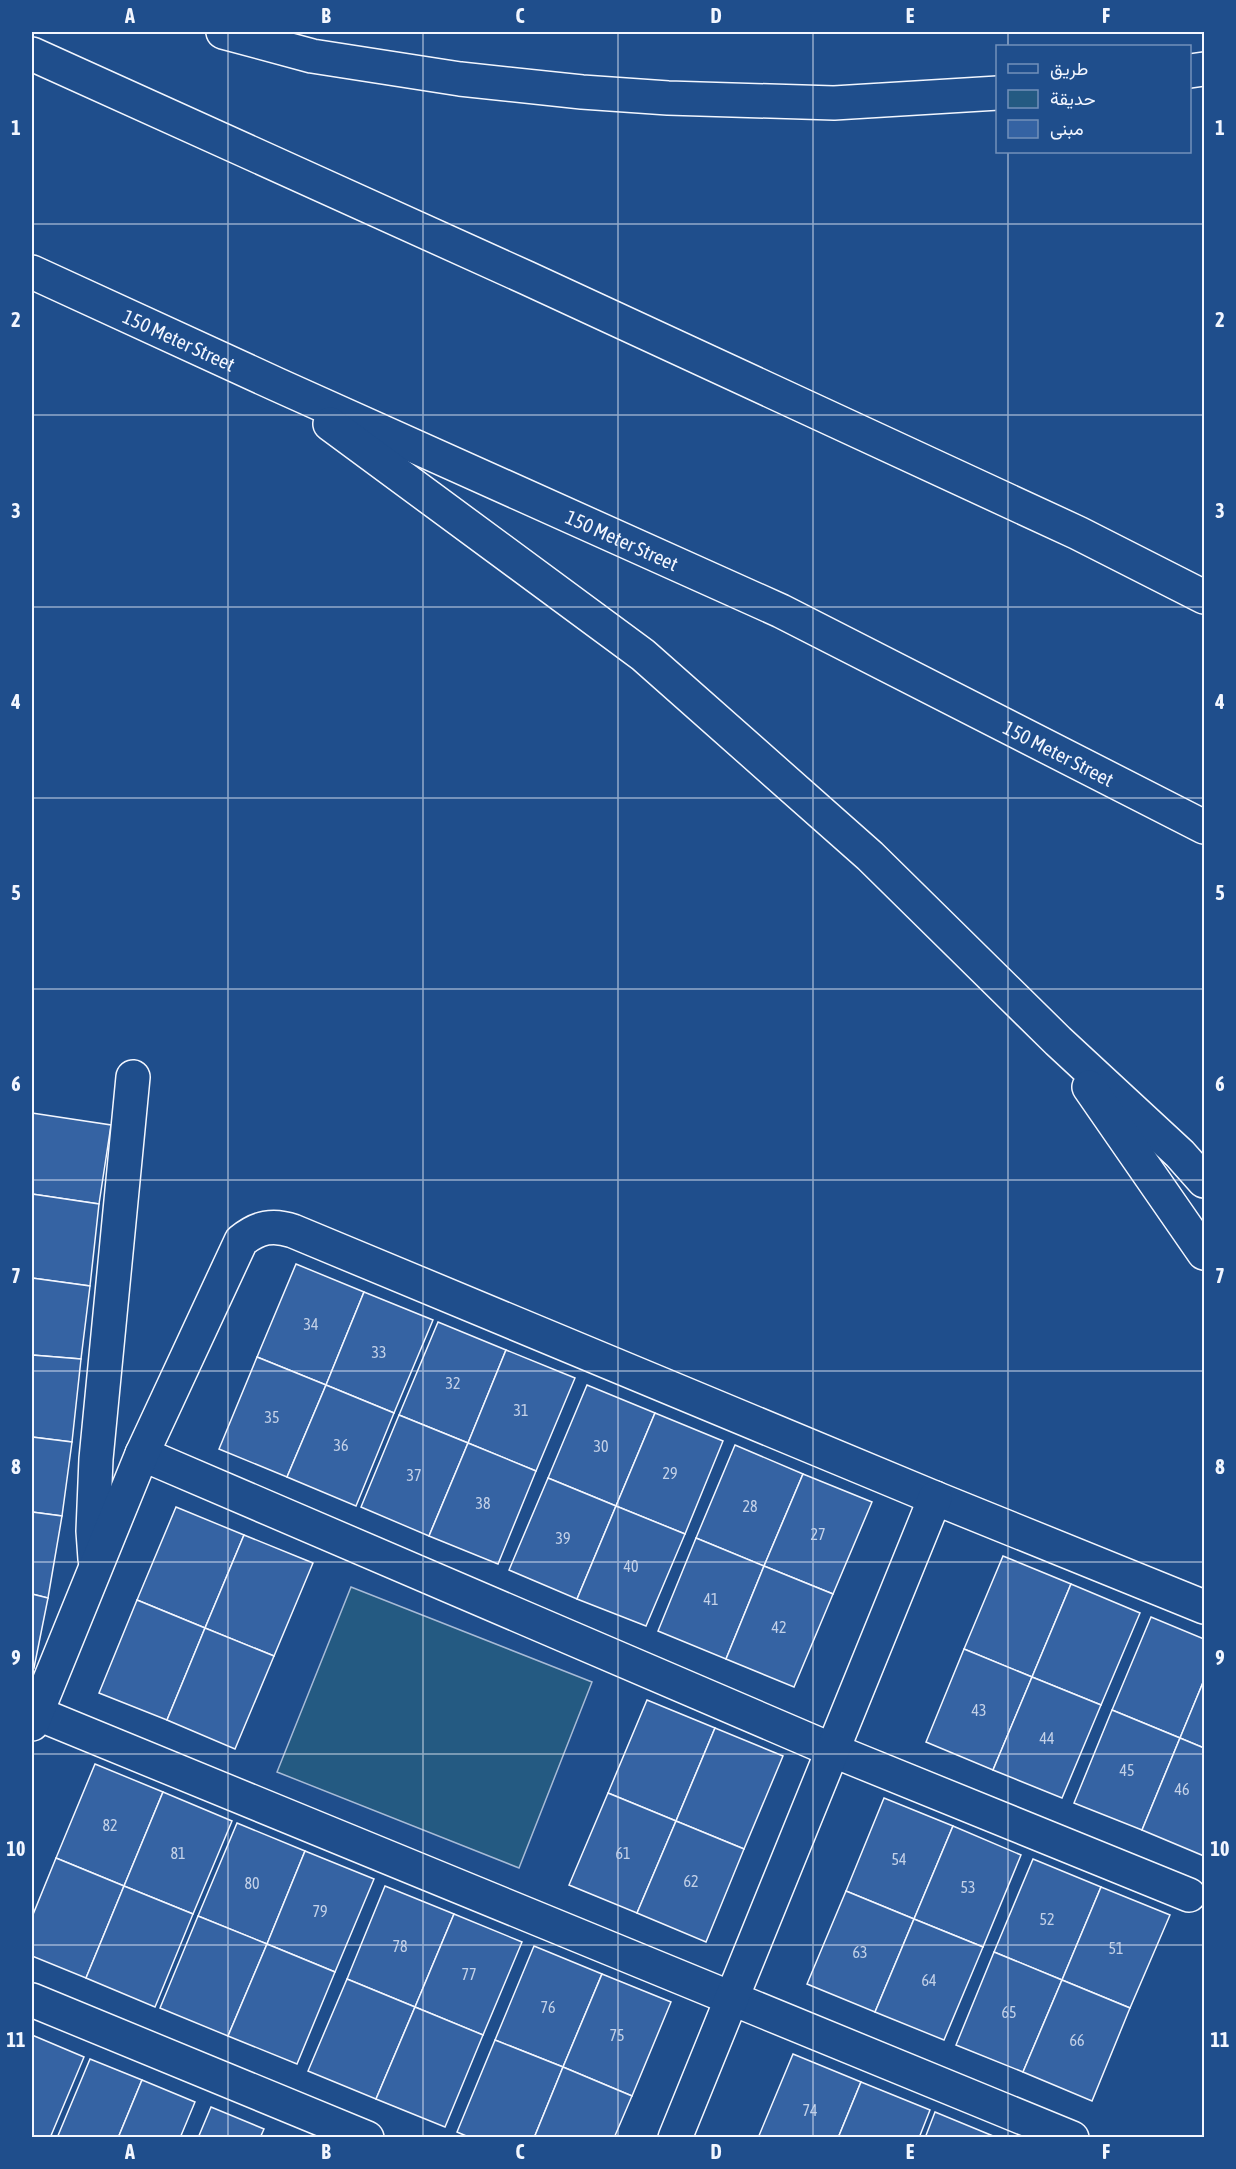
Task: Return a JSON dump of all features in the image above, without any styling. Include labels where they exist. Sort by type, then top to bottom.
[{"type":"main road","points":[[223,32],[312,56],[460,79],[582,92],[668,98],[834,103],[996,93]]},
{"type":"main road","points":[[32,54],[527,278],[1078,533],[1204,597]]},
{"type":"main road","name":"150 Meter Street","points":[[32,272],[781,611],[1204,827]]},
{"type":"main road","points":[[278,385],[643,655],[870,856],[1058,1041],[1180,1154],[1204,1181]]},
{"type":"main road","points":[[1078,533],[1204,576]]},
{"type":"main road","points":[[1058,1041],[1204,1253]]},
{"type":"main road","points":[[84,1596],[95,1566],[93,1531],[96,1459],[133,1077]]},
{"type":"main road","points":[[1072,2138],[732,1998],[34,1718],[142,1454],[241,1241],[252,1232],[266,1227],[280,1226],[1204,1607]]},
{"type":"main road","points":[[142,1454],[832,1750],[1189,1895]]},
{"type":"main road","points":[[675,2138],[935,1498]]},
{"type":"main road","points":[[32,2000],[367,2138]]},
{"type":"green space","points":[[351,1587],[592,1682],[519,1868],[277,1772]]},
{"type":"building","points":[[32,1113],[111,1125],[99,1204],[32,1194]]},
{"type":"building","points":[[32,1194],[99,1204],[90,1286],[32,1278]]},
{"type":"building","points":[[296,1264],[364,1292],[326,1385],[257,1357]]},
{"type":"building","points":[[32,1278],[90,1286],[81,1359],[32,1355]]},
{"type":"building","points":[[364,1292],[433,1320],[394,1413],[326,1385]]},
{"type":"building","points":[[438,1322],[506,1350],[468,1443],[399,1415]]},
{"type":"building","points":[[506,1350],[575,1378],[536,1471],[468,1443]]},
{"type":"building","points":[[32,1355],[81,1359],[72,1442],[32,1437]]},
{"type":"building","points":[[257,1357],[326,1385],[287,1477],[219,1449]]},
{"type":"building","points":[[326,1385],[394,1413],[356,1506],[287,1477]]},
{"type":"building","points":[[587,1385],[655,1413],[616,1506],[548,1478]]},
{"type":"building","points":[[655,1413],[723,1441],[685,1534],[616,1506]]},
{"type":"building","points":[[399,1415],[468,1443],[429,1536],[361,1507]]},
{"type":"building","points":[[32,1437],[72,1442],[62,1516],[32,1512]]},
{"type":"building","points":[[468,1443],[536,1471],[498,1564],[429,1536]]},
{"type":"building","points":[[735,1445],[803,1474],[764,1566],[696,1538]]},
{"type":"building","points":[[803,1474],[872,1502],[833,1594],[764,1566]]},
{"type":"building","points":[[548,1478],[616,1506],[577,1599],[509,1570]]},
{"type":"building","points":[[616,1506],[685,1534],[646,1626],[577,1599]]},
{"type":"building","points":[[176,1507],[244,1535],[205,1628],[137,1600]]},
{"type":"building","points":[[32,1512],[62,1516],[48,1598],[32,1594]]},
{"type":"building","points":[[244,1535],[313,1563],[274,1656],[205,1628]]},
{"type":"building","points":[[696,1538],[764,1566],[726,1659],[658,1631]]},
{"type":"building","points":[[1003,1556],[1071,1584],[1032,1677],[964,1649]]},
{"type":"building","points":[[764,1566],[833,1594],[794,1687],[726,1659]]},
{"type":"building","points":[[1071,1584],[1140,1613],[1101,1705],[1032,1677]]},
{"type":"building","points":[[32,1594],[48,1598],[34,1668],[32,1667]]},
{"type":"building","points":[[137,1600],[205,1628],[167,1720],[99,1693]]},
{"type":"building","points":[[1151,1617],[1204,1639],[1204,1680],[1180,1738],[1112,1710]]},
{"type":"building","points":[[205,1628],[274,1656],[235,1749],[167,1720]]},
{"type":"building","points":[[964,1649],[1032,1677],[993,1770],[926,1742]]},
{"type":"building","points":[[1032,1677],[1101,1705],[1062,1798],[993,1770]]},
{"type":"building","points":[[1204,1680],[1204,1748],[1180,1738]]},
{"type":"building","points":[[647,1700],[715,1728],[676,1821],[608,1793]]},
{"type":"building","points":[[1112,1710],[1180,1738],[1142,1830],[1074,1803]]},
{"type":"building","points":[[715,1728],[783,1756],[744,1849],[676,1821]]},
{"type":"building","points":[[1180,1738],[1204,1748],[1204,1856],[1142,1830]]},
{"type":"building","points":[[95,1764],[163,1792],[124,1886],[56,1858]]},
{"type":"building","points":[[163,1792],[232,1821],[193,1914],[124,1886]]},
{"type":"building","points":[[608,1793],[676,1821],[637,1913],[569,1885]]},
{"type":"building","points":[[884,1798],[953,1826],[914,1919],[846,1891]]},
{"type":"building","points":[[676,1821],[744,1849],[706,1942],[637,1913]]},
{"type":"building","points":[[237,1823],[305,1851],[267,1944],[198,1916]]},
{"type":"building","points":[[953,1826],[1021,1855],[983,1947],[914,1919]]},
{"type":"building","points":[[305,1851],[374,1879],[335,1972],[267,1944]]},
{"type":"building","points":[[56,1858],[124,1886],[86,1978],[32,1956],[32,1917]]},
{"type":"building","points":[[1033,1859],[1101,1887],[1062,1980],[994,1952]]},
{"type":"building","points":[[124,1886],[193,1914],[155,2007],[86,1978]]},
{"type":"building","points":[[385,1886],[454,1914],[415,2007],[347,1979]]},
{"type":"building","points":[[1101,1887],[1170,1915],[1130,2008],[1062,1980]]},
{"type":"building","points":[[846,1891],[914,1919],[875,2012],[807,1984]]},
{"type":"building","points":[[454,1914],[522,1942],[483,2035],[415,2007]]},
{"type":"building","points":[[198,1916],[267,1944],[228,2036],[160,2008]]},
{"type":"building","points":[[914,1919],[983,1947],[944,2040],[875,2012]]},
{"type":"building","points":[[267,1944],[335,1972],[297,2064],[228,2036]]},
{"type":"building","points":[[534,1946],[602,1974],[563,2067],[495,2040]]},
{"type":"building","points":[[994,1952],[1062,1980],[1023,2072],[956,2045]]},
{"type":"building","points":[[602,1974],[671,2002],[632,2096],[563,2067]]},
{"type":"building","points":[[347,1979],[415,2007],[376,2099],[308,2071]]},
{"type":"building","points":[[1062,1980],[1130,2008],[1092,2101],[1023,2072]]},
{"type":"building","points":[[415,2007],[483,2035],[445,2127],[376,2099]]},
{"type":"building","points":[[32,2035],[84,2057],[50,2138],[32,2138]]},
{"type":"building","points":[[495,2040],[563,2067],[534,2138],[471,2138],[457,2132]]},
{"type":"building","points":[[793,2054],[861,2082],[838,2138],[758,2138]]},
{"type":"building","points":[[90,2059],[142,2080],[118,2138],[57,2138]]},
{"type":"building","points":[[563,2067],[632,2096],[614,2138],[534,2138]]},
{"type":"building","points":[[142,2080],[195,2102],[180,2138],[118,2138]]},
{"type":"building","points":[[861,2082],[930,2110],[919,2138],[838,2138]]},
{"type":"building","points":[[211,2107],[264,2129],[260,2138],[198,2138]]},
{"type":"building","points":[[935,2112],[998,2138],[925,2138]]}]
